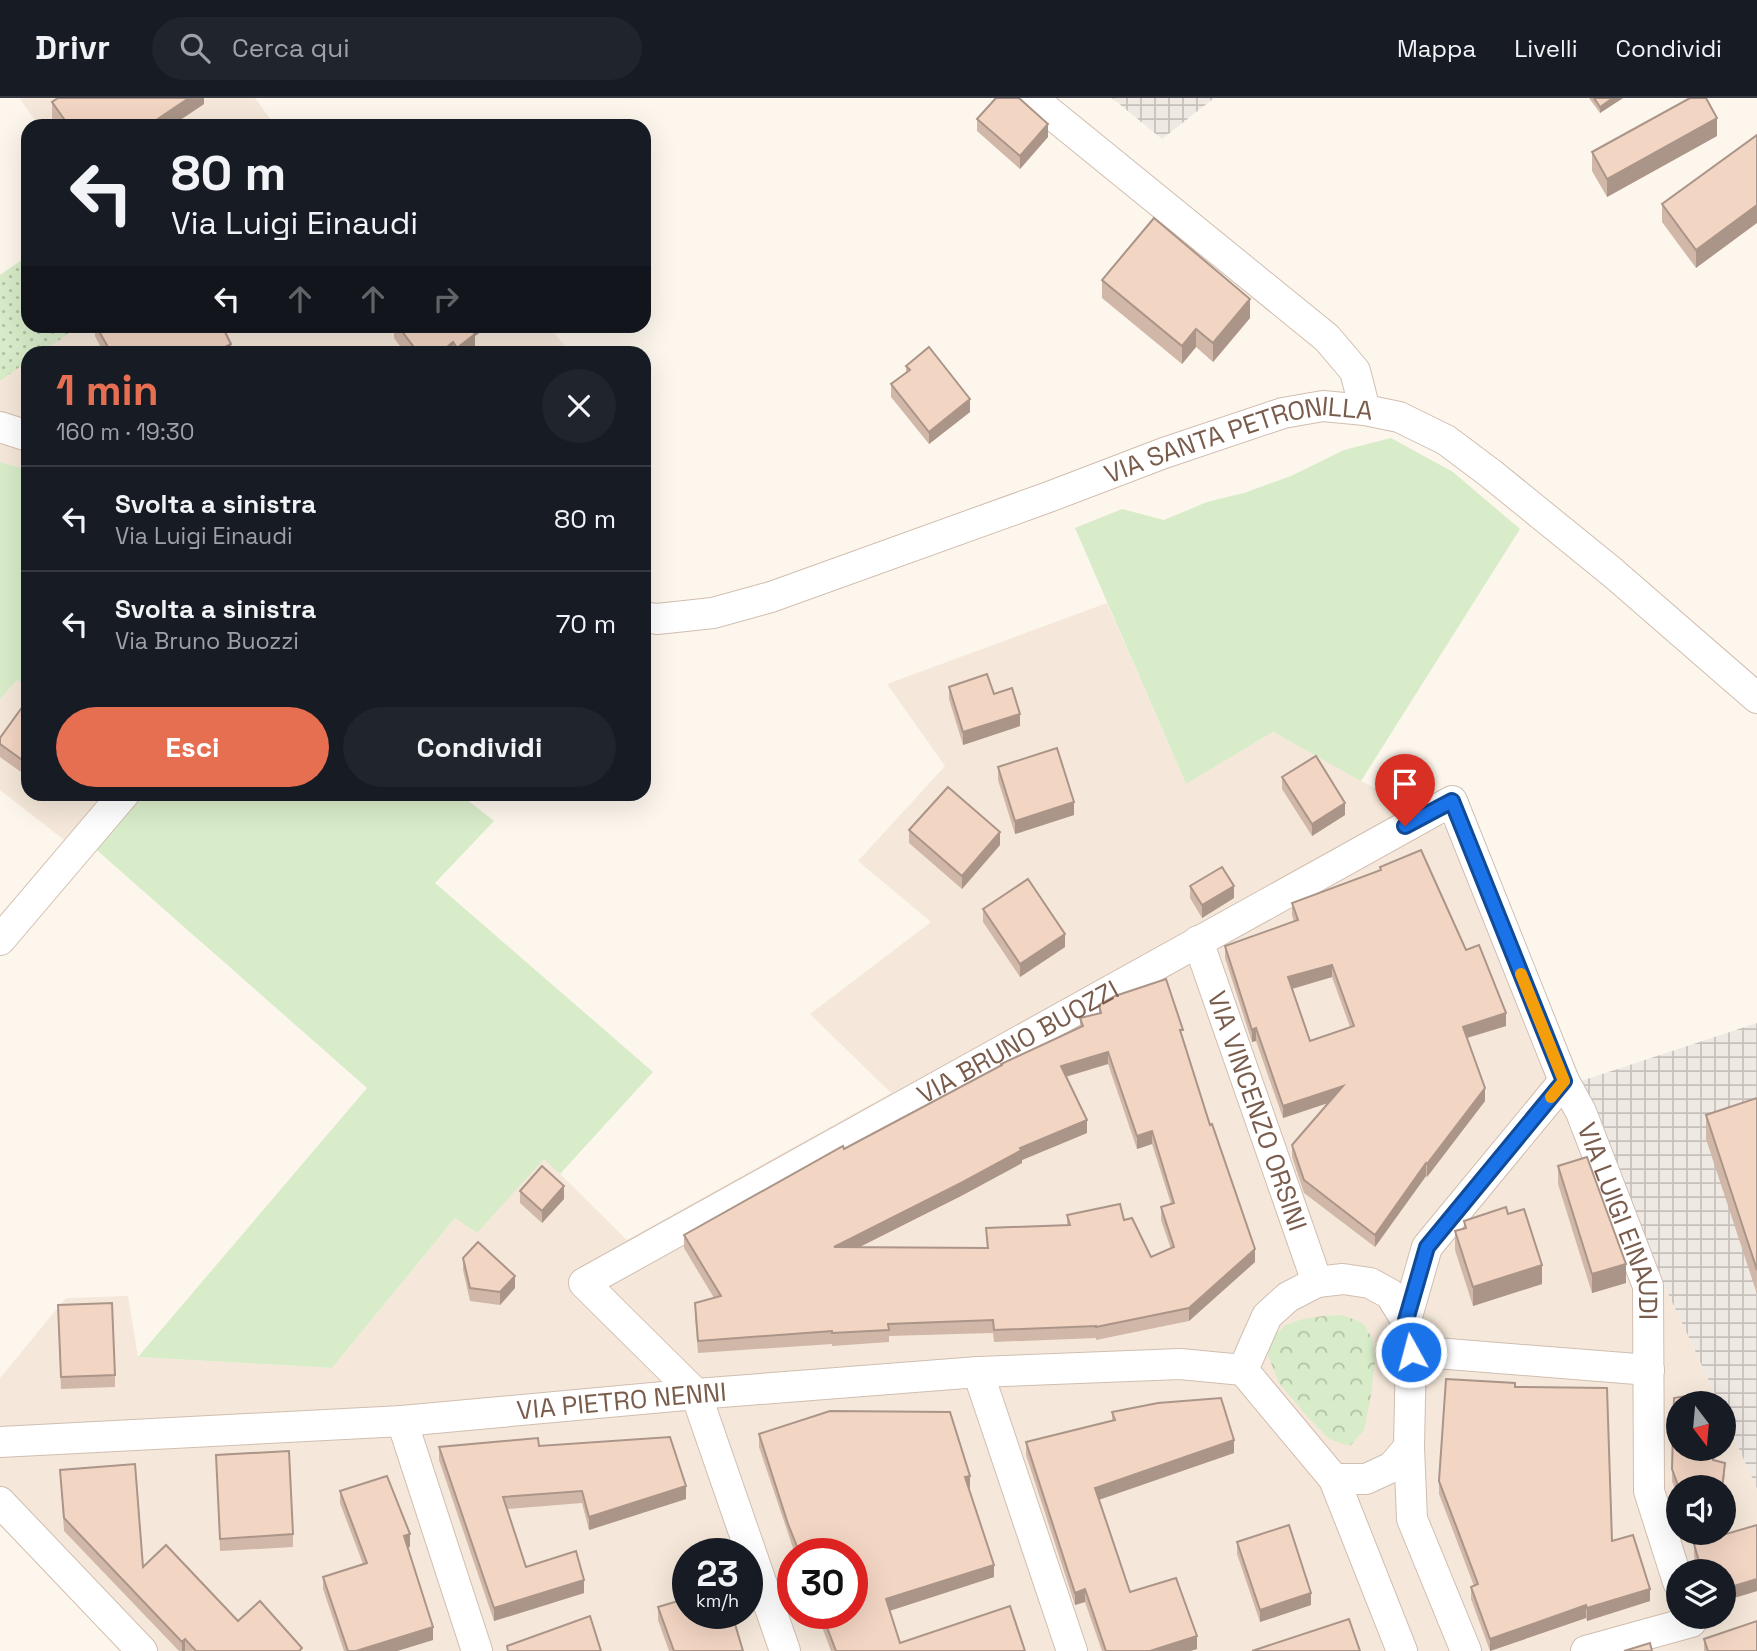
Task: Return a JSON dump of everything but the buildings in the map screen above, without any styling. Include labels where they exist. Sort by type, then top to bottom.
[{"type":"street","points":[[1032,98],[1327,338],[1355,371],[1365,410]]},
{"type":"street","name":"VIA SANTA PETRONILLA","points":[[651,618],[713,613],[771,597],[1164,453],[1283,413],[1323,406],[1399,417],[1446,440],[1612,572],[1757,698]]},
{"type":"street","points":[[0,427],[21,434]]},
{"type":"street","points":[[0,940],[118,801]]},
{"type":"street","name":"VIA BRUNO BUOZZI","points":[[696,1394],[584,1283],[1452,801]]},
{"type":"street","name":"VIA LUIGI EINAUDI","points":[[1452,801],[1564,1081],[1581,1112],[1648,1286],[1649,1491],[1671,1559]]},
{"type":"street","name":"VIA VINCENZO ORSINI","points":[[1198,941],[1317,1282]]},
{"type":"street","points":[[1406,1320],[1427,1247],[1564,1081]]},
{"type":"street","points":[[1402,1651],[1334,1479],[1243,1370],[1267,1316],[1288,1297],[1317,1282],[1343,1279],[1370,1283],[1390,1294],[1406,1320],[1411,1352],[1409,1447],[1412,1519],[1466,1651]]},
{"type":"street","points":[[1411,1352],[1649,1370]]},
{"type":"street","name":"VIA PIETRO NENNI","points":[[0,1443],[402,1421],[978,1372],[1180,1364],[1243,1370]]},
{"type":"street","points":[[978,1372],[1072,1651]]},
{"type":"street","points":[[696,1394],[785,1651]]},
{"type":"street","points":[[402,1421],[477,1651]]},
{"type":"street","points":[[1334,1479],[1366,1479],[1392,1466],[1409,1447]]},
{"type":"street","points":[[0,1502],[142,1651]]},
{"type":"street","points":[[1586,1651],[1666,1626]]},
{"type":"shaded area","points":[[255,98],[270,119],[34,119],[20,99]]},
{"type":"shaded area","points":[[1112,98],[1214,98],[1162,139]]},
{"type":"shaded area","points":[[21,261],[21,333],[554,333],[565,346],[21,346],[21,468],[0,462],[0,275]]},
{"type":"shaded area","points":[[1107,603],[1186,784],[1273,732],[1447,828],[1714,1391],[1666,1391],[1666,1461],[1736,1461],[1736,1442],[1757,1489],[1757,1651],[123,1651],[0,1517],[0,1378],[66,1298],[128,1296],[138,1357],[332,1368],[456,1217],[476,1233],[544,1158],[627,1240],[891,1093],[810,1014],[931,922],[858,861],[945,766],[887,684]]},
{"type":"shaded area","points":[[17,680],[21,683],[21,801],[98,801],[67,842],[0,790],[0,699]]},
{"type":"shaded area","points":[[1757,1023],[1757,1489],[1736,1442],[1736,1391],[1714,1391],[1569,1085]]},
{"type":"green space","points":[[21,261],[21,333],[70,333],[50,346],[21,346],[21,366],[0,381],[0,275]]},
{"type":"green space","points":[[1391,438],[1453,472],[1520,529],[1361,781],[1273,732],[1186,784],[1075,528],[1122,509],[1164,520],[1207,502],[1244,493],[1291,476],[1344,450]]},
{"type":"green space","points":[[0,462],[21,468],[21,683],[17,680],[0,699]]},
{"type":"green space","points":[[131,801],[469,801],[494,821],[435,883],[653,1072],[560,1174],[544,1159],[477,1233],[455,1218],[332,1368],[138,1357],[367,1088],[91,845]]},
{"type":"green space","points":[[1342,1315],[1363,1323],[1372,1338],[1375,1360],[1364,1430],[1350,1446],[1329,1439],[1305,1414],[1279,1383],[1268,1355],[1272,1339],[1285,1325],[1303,1319]]},
{"type":"slow traffic","points":[[1521,974],[1564,1081],[1551,1097]]},
{"type":"route","points":[[1405,826],[1452,801],[1564,1081],[1427,1247],[1406,1320],[1411,1352]]}]
